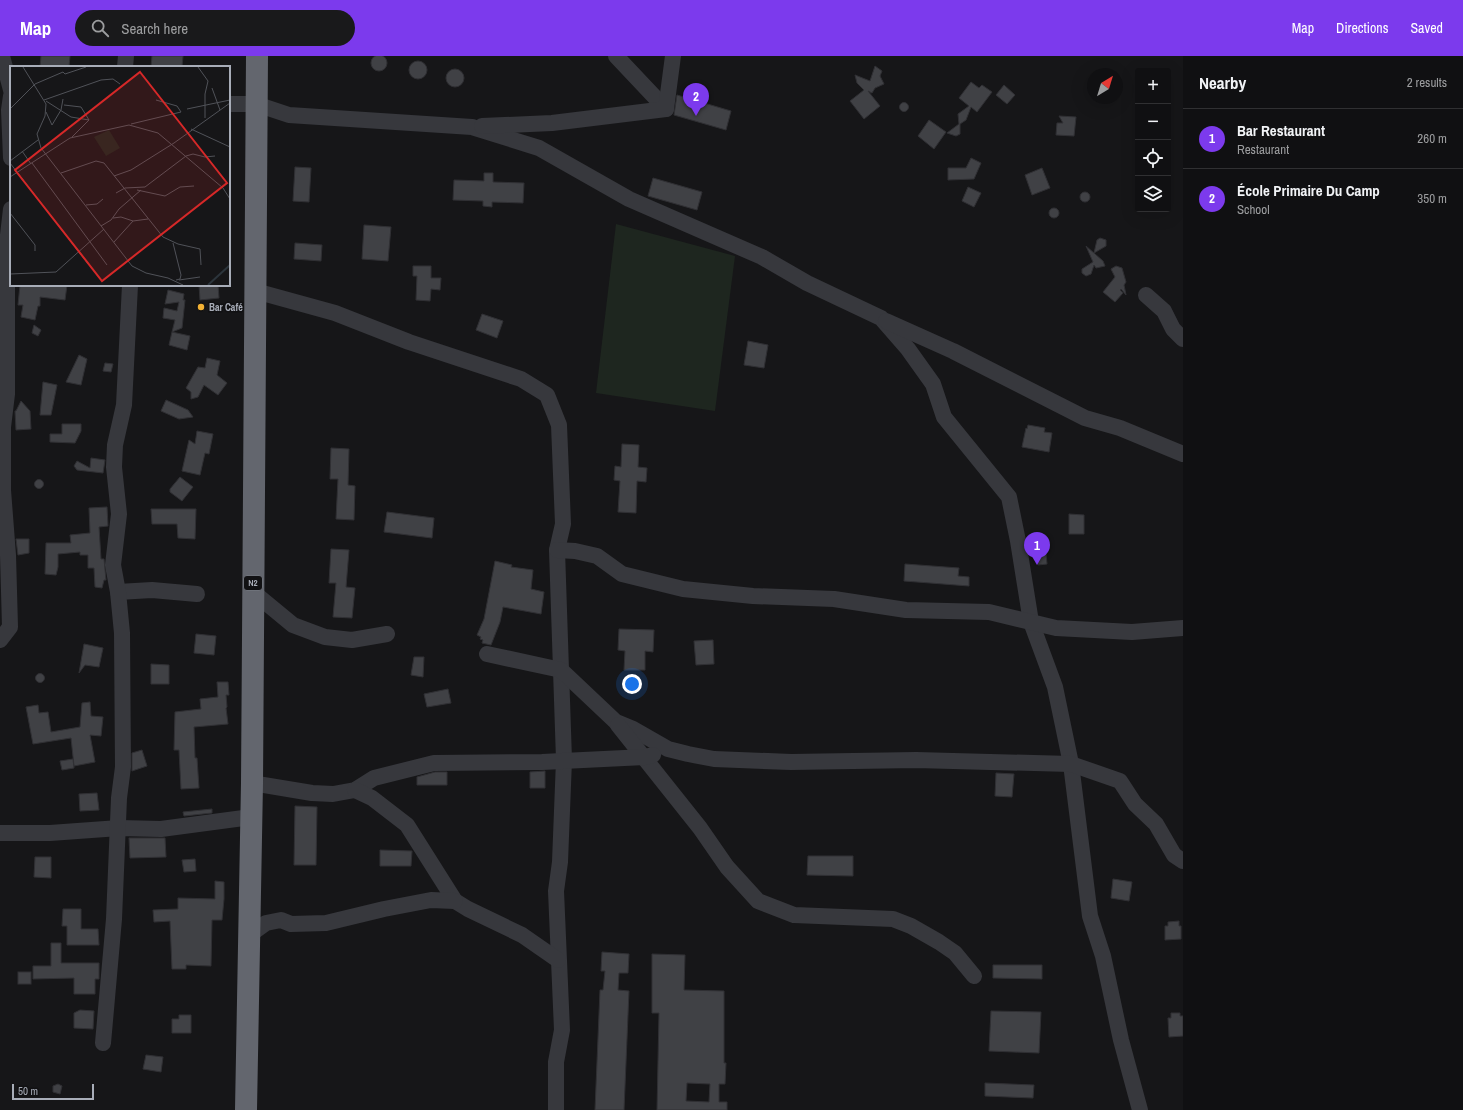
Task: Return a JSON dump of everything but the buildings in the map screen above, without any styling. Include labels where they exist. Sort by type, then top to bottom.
[{"type":"highway","name":"N2","points":[[246,1110],[252,783],[256,104],[258,56]]},
{"type":"street","points":[[2,56],[10,87]]},
{"type":"street","points":[[125,66],[126,56]]},
{"type":"street","points":[[616,56],[666,109]]},
{"type":"street","points":[[666,109],[673,56]]},
{"type":"street","points":[[0,90],[10,91]]},
{"type":"street","points":[[10,103],[10,134]]},
{"type":"street","points":[[230,104],[256,104],[289,115],[472,127],[552,123],[666,109]]},
{"type":"street","points":[[472,127],[539,148],[629,199],[762,256],[807,283],[953,350],[1085,418],[1120,428],[1183,454]]},
{"type":"street","points":[[0,640],[10,627],[8,555],[3,490],[3,427],[7,394],[7,244],[10,218]]},
{"type":"street","points":[[103,1042],[114,918],[119,828],[119,798],[123,767],[122,633],[118,592],[113,565],[119,514],[114,467],[115,446],[124,405],[130,286]]},
{"type":"street","points":[[255,290],[335,313],[409,342],[520,379],[547,395],[558,425],[563,524],[557,550],[564,760],[560,862],[556,891],[559,922],[558,960],[562,1030],[556,1062],[556,1110]]},
{"type":"street","points":[[1146,295],[1164,311],[1173,328],[1183,339]]},
{"type":"street","points":[[881,318],[908,349],[933,384],[944,417],[1009,497],[1018,541],[1031,622],[1055,687],[1071,764],[1090,916],[1103,956],[1120,1040],[1140,1110]]},
{"type":"street","points":[[557,550],[575,551],[597,556],[622,574],[683,589],[753,596],[834,600],[906,610],[989,612],[1056,628],[1132,632],[1183,628]]},
{"type":"street","points":[[118,592],[152,590],[197,594]]},
{"type":"street","points":[[253,592],[293,625],[324,637],[352,640],[387,634]]},
{"type":"street","points":[[487,654],[562,670],[616,722],[700,828],[727,867],[758,901],[794,915],[880,917],[893,919],[911,926],[955,953],[974,976]]},
{"type":"street","points":[[616,722],[668,749],[714,759],[791,762],[916,760],[1071,764],[1120,781],[1135,804],[1156,824],[1174,855],[1183,861]]},
{"type":"street","points":[[252,783],[312,793],[333,794],[355,790],[374,778],[434,762],[542,762],[645,757],[668,749]]},
{"type":"street","points":[[355,790],[372,798],[407,825],[456,901],[468,909],[522,935],[558,960]]},
{"type":"street","points":[[0,833],[50,833],[119,828],[161,828],[251,817]]},
{"type":"street","points":[[248,936],[266,923],[281,920],[291,924],[326,923],[384,909],[432,900],[456,901]]},
{"type":"shaded area","points":[[616,224],[735,256],[715,411],[596,393]]},
{"type":"place","name":"École Primaire Du Camp","points":[[696,116]]},
{"type":"place","name":"Bar Café","points":[[201,307]]},
{"type":"place","name":"Bar Restaurant","points":[[1037,565]]}]
